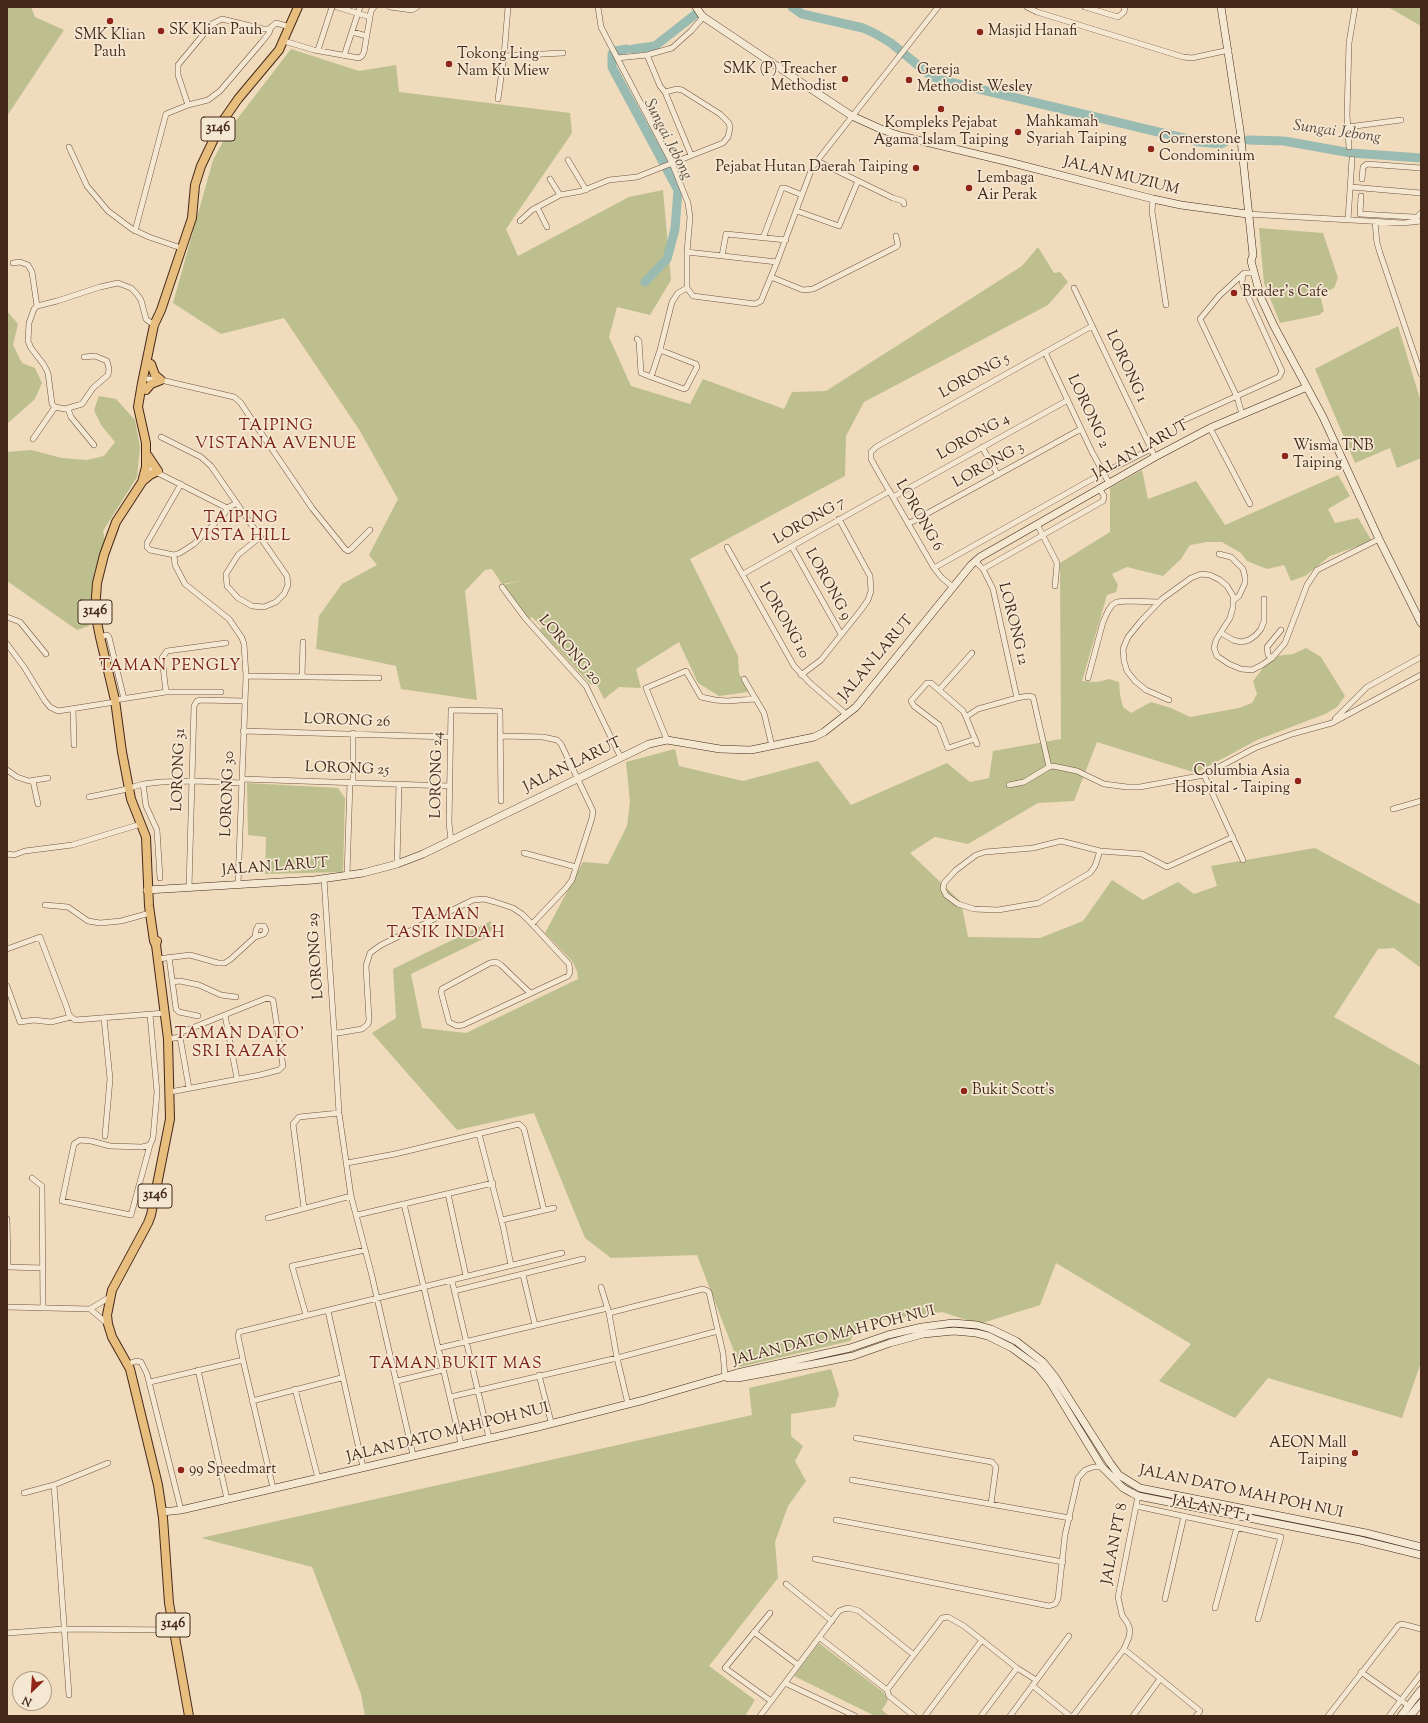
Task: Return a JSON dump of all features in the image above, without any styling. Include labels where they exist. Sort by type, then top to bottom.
[{"type":"main road","name":"3146","points":[[189,1716],[167,1582],[163,1515],[158,1485],[128,1364],[112,1337],[108,1324],[108,1307],[110,1296],[151,1215],[170,1119],[170,1092],[168,1039],[156,945],[150,913],[150,849],[144,823],[135,798],[130,790],[115,701],[95,612],[97,583],[104,555],[116,522],[142,482],[146,467],[148,456],[141,414],[143,408],[145,382],[156,325],[192,218],[195,185],[201,166],[213,138],[231,108],[274,58],[284,41],[298,7]]},
{"type":"main road","name":"3146","points":[[145,382],[152,364],[156,325]]},
{"type":"main road","points":[[145,382],[151,384],[161,380],[155,375],[152,364]]},
{"type":"main road","points":[[142,482],[150,475],[158,472],[148,456]]},
{"type":"main road","name":"3146","points":[[149,890],[157,940],[156,945]]},
{"type":"street","points":[[318,50],[332,7]]},
{"type":"street","points":[[337,7],[370,17]]},
{"type":"street","points":[[344,56],[360,7]]},
{"type":"street","points":[[284,41],[344,56],[359,58],[362,56],[370,17],[374,7]]},
{"type":"street","points":[[390,7],[412,10],[417,7]]},
{"type":"street","points":[[498,99],[504,56],[508,7]]},
{"type":"street","points":[[598,7],[601,27],[672,163],[688,203],[690,217],[687,252],[688,290],[693,296],[755,304],[761,302],[802,195],[817,161],[938,7]]},
{"type":"street","name":"JALAN MUZIUM","points":[[696,7],[704,16],[852,116],[901,136],[1153,199],[1181,205],[1247,214]]},
{"type":"street","points":[[1027,7],[1037,12],[1188,58],[1229,50]]},
{"type":"street","points":[[1085,7],[1118,17],[1124,12],[1125,7]]},
{"type":"street","points":[[1221,7],[1229,50],[1240,130],[1253,273],[1265,307],[1274,326],[1343,459],[1379,539],[1421,623]]},
{"type":"street","points":[[1349,147],[1347,95],[1349,43],[1355,7]]},
{"type":"street","points":[[617,58],[647,55],[672,48],[691,31],[704,16]]},
{"type":"street","points":[[188,105],[178,75],[178,65],[212,24],[222,19],[257,29],[266,29],[279,23],[290,27]]},
{"type":"street","points":[[135,231],[166,114],[188,105],[208,100],[220,91],[261,43],[271,27]]},
{"type":"street","points":[[352,32],[367,36]]},
{"type":"street","points":[[504,56],[563,53]]},
{"type":"street","points":[[647,55],[691,155]]},
{"type":"street","points":[[520,221],[537,207],[560,195],[586,190],[609,180],[637,177],[726,140],[730,133],[729,123],[720,114],[677,88],[664,92]]},
{"type":"street","points":[[1348,127],[1401,120]]},
{"type":"street","points":[[69,147],[87,186],[108,210],[135,231],[181,248]]},
{"type":"street","points":[[1348,220],[1352,159]]},
{"type":"street","points":[[568,160],[586,190]]},
{"type":"street","points":[[817,161],[903,201],[904,204]]},
{"type":"street","points":[[1362,179],[1363,167],[1367,164],[1421,168]]},
{"type":"street","points":[[550,179],[560,195]]},
{"type":"street","points":[[797,211],[839,226],[858,181]]},
{"type":"street","points":[[1350,187],[1421,193]]},
{"type":"street","points":[[762,238],[782,188],[802,195]]},
{"type":"street","points":[[1361,196],[1360,214],[1413,217],[1421,213]]},
{"type":"street","points":[[1153,199],[1152,211],[1166,305]]},
{"type":"street","points":[[537,207],[547,227]]},
{"type":"street","points":[[1247,214],[1403,223],[1421,220]]},
{"type":"street","points":[[1375,222],[1377,243],[1380,253],[1421,374]]},
{"type":"street","points":[[722,256],[726,234],[786,240]]},
{"type":"street","points":[[771,277],[803,290],[813,289],[896,247],[898,245],[896,236]]},
{"type":"street","points":[[687,252],[777,262]]},
{"type":"street","points":[[1252,255],[1256,261],[1259,280],[1258,288]]},
{"type":"street","points":[[13,263],[20,262],[28,265],[32,272],[37,306]]},
{"type":"street","points":[[1242,414],[1236,397],[1200,318],[1219,296],[1243,274],[1253,273]]},
{"type":"street","points":[[1184,420],[1276,380],[1282,371],[1245,290],[1242,282],[1243,274]]},
{"type":"street","points":[[84,357],[95,356],[107,361],[109,369],[108,374],[93,388],[82,404],[68,409],[56,407],[52,404],[48,373],[28,341],[29,323],[34,309],[37,306],[118,283],[131,288],[136,293],[140,300],[146,319],[156,325]]},
{"type":"street","name":"LORONG 1","points":[[1074,288],[1155,457]]},
{"type":"street","points":[[651,377],[660,350],[672,302],[678,293],[688,290]]},
{"type":"street","name":"LORONG 5","points":[[871,452],[876,447],[1092,326]]},
{"type":"street","points":[[638,339],[641,373],[684,389],[688,386],[697,367],[692,362],[660,350]]},
{"type":"street","name":"LORONG 2","points":[[1045,352],[1081,429],[1109,483]]},
{"type":"street","points":[[161,380],[227,394],[238,399],[312,508],[345,549],[348,551],[352,549],[370,530]]},
{"type":"street","name":"JALAN LARUT","points":[[149,890],[324,879],[347,876],[397,864],[423,854],[649,744],[667,740],[736,751],[751,750],[814,737],[824,732],[848,715],[865,698],[975,561],[995,547],[1099,488],[1210,428],[1307,388]]},
{"type":"street","name":"LORONG 4","points":[[893,497],[1068,400]]},
{"type":"street","points":[[33,439],[56,407]]},
{"type":"street","points":[[68,409],[71,417],[94,445]]},
{"type":"street","points":[[1210,428],[1250,504]]},
{"type":"street","name":"LORONG 3","points":[[908,524],[1081,429]]},
{"type":"street","points":[[161,437],[201,457],[211,466],[287,576],[288,585],[284,594],[276,602],[264,607],[252,606],[238,598],[227,586],[226,574],[238,555],[260,537]]},
{"type":"street","points":[[982,447],[998,475]]},
{"type":"street","name":"JALAN LARUT","points":[[934,568],[1103,473],[1151,449]]},
{"type":"street","name":"LORONG 6","points":[[871,452],[871,459],[934,568],[942,578],[953,587]]},
{"type":"street","points":[[146,467],[227,508]]},
{"type":"street","points":[[181,484],[147,543],[147,547],[150,550],[174,555],[180,553],[194,544],[225,513],[227,508],[237,503]]},
{"type":"street","points":[[983,569],[1102,501],[1104,496],[1099,488]]},
{"type":"street","name":"LORONG 7","points":[[743,574],[890,491]]},
{"type":"street","points":[[801,675],[821,660],[868,600],[871,591],[870,576],[839,519]]},
{"type":"street","points":[[1036,524],[1057,563],[1055,586]]},
{"type":"street","points":[[1169,700],[1146,690],[1135,681],[1127,671],[1124,661],[1123,649],[1128,637],[1140,621],[1158,602],[1191,578],[1201,574],[1210,575],[1227,586],[1233,601],[1230,618],[1216,640],[1214,648],[1217,656],[1229,664],[1241,669],[1252,670],[1272,658],[1285,643],[1313,574],[1379,539]]},
{"type":"street","name":"LORONG 10","points":[[727,547],[794,666],[801,675],[848,715]]},
{"type":"street","name":"LORONG 9","points":[[792,547],[841,634]]},
{"type":"street","points":[[1219,554],[1231,557],[1243,568],[1245,583],[1239,596],[1233,601]]},
{"type":"street","name":"LORONG 30","points":[[174,555],[175,565],[185,584],[229,619],[242,638],[244,644],[246,676],[238,884]]},
{"type":"street","name":"LORONG 12","points":[[975,561],[983,569],[993,589],[1017,698]]},
{"type":"street","name":"LORONG 20","points":[[502,587],[525,618],[586,686],[621,758]]},
{"type":"street","points":[[1221,633],[1233,640],[1241,642],[1249,640],[1256,635],[1262,629],[1264,620],[1264,599]]},
{"type":"street","points":[[1088,678],[1103,622],[1112,605],[1117,602],[1158,602]]},
{"type":"street","points":[[7,617],[20,622],[46,654]]},
{"type":"street","points":[[1272,658],[1268,655],[1267,647],[1281,630]]},
{"type":"street","points":[[100,637],[107,635],[109,637],[124,699]]},
{"type":"street","points":[[302,677],[303,642]]},
{"type":"street","points":[[166,692],[162,658],[167,651],[226,643]]},
{"type":"street","points":[[7,644],[24,667],[45,701],[50,707],[58,711],[166,692],[221,692]]},
{"type":"street","points":[[939,690],[972,654]]},
{"type":"street","points":[[1332,723],[1367,687],[1421,657]]},
{"type":"street","points":[[667,740],[646,688],[686,671],[701,697],[715,700],[755,698]]},
{"type":"street","points":[[1009,785],[1024,782],[1049,767],[1066,768],[1104,784],[1127,787],[1140,787],[1204,775],[1255,748],[1292,734],[1332,723],[1421,675]]},
{"type":"street","points":[[246,676],[378,678]]},
{"type":"street","points":[[744,679],[767,722],[772,746]]},
{"type":"street","points":[[927,682],[931,683],[939,690],[957,706],[966,717],[976,742],[948,748],[939,725],[911,703],[911,701],[927,682]]},
{"type":"street","points":[[966,717],[978,709],[1017,698],[1028,696],[1033,697],[1049,767]]},
{"type":"street","name":"LORONG 31","points":[[189,888],[191,781],[195,702],[201,700],[244,703]]},
{"type":"street","points":[[73,709],[74,745]]},
{"type":"street","name":"LORONG 24","points":[[451,840],[449,823],[451,710],[500,711],[502,736]]},
{"type":"street","name":"LORONG 26","points":[[243,731],[450,737]]},
{"type":"street","points":[[347,876],[353,734]]},
{"type":"street","points":[[501,801],[502,736],[543,737],[557,740],[561,744],[593,811],[572,880],[532,924]]},
{"type":"street","points":[[7,770],[17,777],[33,781],[48,778]]},
{"type":"street","points":[[1204,775],[1242,860]]},
{"type":"street","points":[[33,781],[38,804]]},
{"type":"street","name":"LORONG 25","points":[[89,797],[130,790],[143,784],[191,781],[352,782],[450,786]]},
{"type":"street","points":[[143,784],[146,806],[157,830],[160,878]]},
{"type":"street","points":[[397,864],[399,784]]},
{"type":"street","points":[[1392,809],[1421,802]]},
{"type":"street","points":[[7,854],[14,856],[24,851],[72,845],[144,823]]},
{"type":"street","points":[[1100,850],[1095,866],[1090,873],[1039,903],[998,910],[974,909],[958,904],[946,894],[943,889],[944,883],[956,870],[980,853],[1038,847],[1061,841],[1100,850],[1142,854],[1167,866],[1233,837]]},
{"type":"street","points":[[524,853],[576,868]]},
{"type":"street","name":"LORONG 29","points":[[324,879],[339,1113],[351,1196],[357,1215],[397,1381],[413,1455]]},
{"type":"street","points":[[334,1031],[338,1033],[362,1029],[368,1024],[366,966],[370,953],[381,945],[473,900],[484,899],[513,908],[532,924],[569,964],[570,968],[568,976],[463,1025],[457,1026],[449,1022],[441,992],[445,986],[490,963],[496,962],[530,993]]},
{"type":"street","points":[[45,905],[68,907],[88,921],[100,923],[121,921],[150,913]]},
{"type":"street","points":[[7,949],[40,937],[68,1014],[75,1020],[165,1013]]},
{"type":"street","points":[[158,959],[190,955],[225,963],[255,937]]},
{"type":"street","points":[[169,957],[174,1005],[177,1011],[198,1016]]},
{"type":"street","points":[[172,982],[199,985],[221,995],[236,997]]},
{"type":"street","points":[[7,986],[20,1022],[30,1020],[51,1022],[71,1017]]},
{"type":"street","points":[[170,1092],[260,1075],[282,1068],[283,1066],[273,1000],[267,998],[264,999],[182,1032],[180,1037],[190,1088]]},
{"type":"street","points":[[150,1015],[157,1092],[152,1138],[131,1216],[62,1201],[74,1144],[80,1140],[91,1140],[110,1146],[142,1147],[150,1145]]},
{"type":"street","points":[[226,1015],[237,1079]]},
{"type":"street","points":[[104,1018],[110,1079],[105,1136]]},
{"type":"street","points":[[168,1039],[180,1037]]},
{"type":"street","points":[[304,1208],[293,1124],[299,1117],[339,1113]]},
{"type":"street","points":[[347,1163],[395,1154],[519,1124],[522,1126],[544,1210]]},
{"type":"street","points":[[479,1134],[502,1220],[511,1265]]},
{"type":"street","points":[[32,1178],[42,1186],[43,1307]]},
{"type":"street","points":[[357,1215],[492,1183]]},
{"type":"street","points":[[448,1194],[466,1276]]},
{"type":"street","points":[[268,1218],[351,1196]]},
{"type":"street","points":[[404,1204],[462,1444]]},
{"type":"street","points":[[502,1220],[554,1208]]},
{"type":"street","points":[[7,1219],[8,1267],[43,1268]]},
{"type":"street","points":[[306,1315],[292,1266],[365,1250]]},
{"type":"street","points":[[272,1488],[242,1360],[238,1336],[239,1332],[424,1288],[562,1252]]},
{"type":"street","points":[[454,1291],[583,1259]]},
{"type":"street","points":[[522,1275],[535,1325]]},
{"type":"street","points":[[452,1281],[488,1438]]},
{"type":"street","points":[[601,1287],[608,1311],[628,1404]]},
{"type":"street","points":[[439,1348],[535,1325],[608,1311],[703,1289],[709,1292],[723,1353],[725,1377]]},
{"type":"street","points":[[7,1307],[90,1309],[110,1296]]},
{"type":"street","points":[[90,1309],[108,1324]]},
{"type":"street","points":[[328,1311],[341,1378],[363,1468]]},
{"type":"street","name":"JALAN DATO MAH POH NUI","points":[[163,1515],[175,1514],[179,1510],[363,1468],[628,1404],[737,1373],[850,1348],[888,1335],[922,1327],[953,1323],[977,1325],[991,1329],[1026,1348],[1043,1362],[1110,1463],[1119,1475],[1135,1491]]},
{"type":"street","points":[[450,1397],[617,1358],[718,1331]]},
{"type":"street","name":"JALAN DATO MAH POH NUI","points":[[725,1377],[738,1378],[853,1356],[890,1343],[923,1334],[954,1331],[976,1333],[1002,1342],[1023,1355],[1038,1367],[1050,1382],[1097,1460],[1123,1488],[1360,1540],[1421,1555]]},
{"type":"street","points":[[150,1382],[242,1360]]},
{"type":"street","points":[[128,1364],[136,1361],[141,1362],[150,1382],[179,1510]]},
{"type":"street","points":[[198,1370],[227,1499]]},
{"type":"street","points":[[397,1381],[443,1370]]},
{"type":"street","points":[[540,1375],[551,1422]]},
{"type":"street","points":[[252,1401],[341,1378]]},
{"type":"street","points":[[295,1389],[318,1478]]},
{"type":"street","points":[[856,1438],[992,1462],[996,1467],[991,1504]]},
{"type":"street","points":[[1093,1467],[1097,1460]]},
{"type":"street","points":[[24,1493],[54,1485],[108,1463]]},
{"type":"street","points":[[815,1559],[1049,1606],[1055,1604],[1058,1599],[1065,1535],[1078,1478],[1085,1470],[1093,1467],[1102,1467]]},
{"type":"street","points":[[852,1480],[1070,1518]]},
{"type":"street","points":[[54,1485],[69,1695]]},
{"type":"street","name":"JALAN DATO MAH POH NUI","points":[[1135,1491],[1140,1488],[1366,1533],[1421,1547]]},
{"type":"street","name":"JALAN PT 8","points":[[1124,1649],[1130,1630],[1122,1615],[1118,1597],[1136,1506],[1135,1491]]},
{"type":"street","name":"JALAN PT 1","points":[[1136,1506],[1281,1537],[1258,1619]]},
{"type":"street","points":[[1165,1599],[1184,1516]]},
{"type":"street","points":[[836,1520],[1063,1562]]},
{"type":"street","points":[[1215,1608],[1237,1528]]},
{"type":"street","points":[[786,1584],[832,1621]]},
{"type":"street","points":[[760,1716],[839,1611],[849,1608],[854,1609],[914,1655]]},
{"type":"street","points":[[770,1613],[725,1668],[771,1701]]},
{"type":"street","points":[[887,1690],[942,1618],[948,1617],[954,1619],[1017,1668],[1036,1680]]},
{"type":"street","points":[[1328,1716],[1398,1626],[1406,1625],[1421,1629]]},
{"type":"street","points":[[7,1633],[64,1629],[174,1630]]},
{"type":"street","points":[[754,1632],[798,1665]]},
{"type":"street","points":[[1010,1716],[1069,1636]]},
{"type":"street","points":[[820,1638],[887,1690],[889,1696],[914,1716]]},
{"type":"street","points":[[925,1716],[982,1640]]},
{"type":"street","points":[[1073,1716],[1124,1649],[1200,1711],[1196,1716]]},
{"type":"street","points":[[981,1716],[1017,1668]]},
{"type":"street","points":[[1361,1672],[1409,1706]]},
{"type":"street","points":[[1389,1716],[1421,1674]]},
{"type":"street","points":[[1133,1716],[1160,1679]]},
{"type":"street","points":[[785,1683],[855,1716]]},
{"type":"street","points":[[1033,1686],[1070,1716]]},
{"type":"street","points":[[1401,1716],[1421,1690]]},
{"type":"street","points":[[1410,1716],[1421,1702]]},
{"type":"green space","points":[[7,7],[31,7],[35,17],[64,30],[7,116]]},
{"type":"green space","points":[[1388,7],[1421,7],[1421,26]]},
{"type":"green space","points":[[291,49],[359,71],[396,65],[399,92],[570,113],[572,133],[506,229],[518,256],[629,197],[663,190],[671,280],[650,315],[617,307],[609,337],[631,386],[690,404],[703,379],[784,409],[792,392],[826,391],[1022,266],[1038,247],[1054,273],[1060,272],[1068,282],[1048,305],[864,402],[846,436],[845,476],[690,559],[738,656],[739,673],[748,692],[719,696],[698,683],[679,642],[636,669],[641,688],[619,687],[604,699],[597,685],[591,685],[540,630],[542,627],[532,617],[528,620],[502,585],[521,581],[502,584],[492,569],[485,570],[465,591],[477,700],[401,689],[396,666],[316,649],[319,616],[342,584],[377,565],[369,555],[398,499],[360,431],[284,318],[221,334],[173,303],[213,160],[231,127]]},
{"type":"green space","points":[[1259,228],[1323,233],[1338,278],[1334,288],[1320,295],[1324,311],[1319,315],[1280,323],[1264,283]]},
{"type":"green space","points":[[7,311],[18,324],[13,345],[22,363],[35,368],[42,383],[35,399],[7,424]]},
{"type":"green space","points":[[1398,326],[1421,402],[1421,458],[1397,468],[1390,448],[1355,463],[1315,369]]},
{"type":"green space","points":[[99,396],[116,399],[135,420],[140,447],[137,477],[103,531],[105,540],[95,570],[89,626],[77,630],[7,581],[7,452],[31,450],[62,458],[87,460],[104,456],[115,442],[101,425],[94,410]]},
{"type":"green space","points":[[1142,470],[1148,499],[1196,481],[1225,525],[1338,475],[1350,496],[1328,509],[1335,523],[1358,518],[1372,541],[1330,556],[1305,576],[1291,581],[1284,565],[1267,569],[1247,561],[1241,553],[1222,542],[1207,542],[1190,545],[1181,559],[1163,576],[1127,567],[1112,574],[1118,585],[1116,592],[1107,595],[1082,681],[1097,682],[1109,679],[1119,682],[1123,707],[1131,713],[1151,702],[1171,708],[1190,717],[1239,708],[1252,703],[1257,694],[1253,681],[1263,668],[1276,656],[1293,654],[1306,648],[1321,657],[1345,696],[1337,707],[1325,714],[1257,740],[1196,773],[1097,742],[1074,801],[1038,803],[968,844],[935,837],[910,853],[961,902],[968,937],[1040,938],[1083,921],[1112,880],[1143,900],[1178,882],[1194,894],[1217,886],[1211,866],[1315,848],[1421,905],[1421,968],[1394,948],[1378,949],[1334,1017],[1421,1066],[1421,1362],[1402,1418],[1268,1378],[1235,1418],[1159,1381],[1191,1344],[1056,1263],[1040,1305],[979,1324],[942,1312],[860,1323],[850,1341],[740,1367],[697,1255],[611,1258],[585,1238],[534,1113],[457,1130],[372,1033],[396,1018],[393,969],[491,921],[492,929],[485,938],[411,974],[422,1028],[466,1033],[578,979],[577,971],[572,961],[545,933],[583,862],[608,864],[627,826],[630,802],[626,762],[675,749],[679,766],[743,781],[818,761],[851,805],[947,763],[970,782],[989,778],[993,751],[1061,739],[1060,563],[1110,532],[1110,488]]},
{"type":"green space","points":[[247,783],[338,788],[345,798],[343,872],[265,874],[266,837],[248,835]]},
{"type":"green space","points":[[831,1369],[839,1394],[835,1407],[791,1414],[791,1436],[803,1446],[795,1461],[806,1481],[788,1506],[775,1542],[778,1578],[709,1666],[755,1700],[745,1716],[365,1716],[361,1694],[312,1567],[201,1538],[752,1415],[749,1388]]},
{"type":"green space","points":[[819,1643],[883,1692],[888,1700],[882,1710],[889,1716],[875,1716],[794,1676]]},
{"type":"waterway","name":"Sungai Jebong","points":[[792,7],[802,14],[863,28],[876,34],[891,43],[931,76],[941,80],[1200,142],[1220,144],[1225,142]]},
{"type":"waterway","name":"Sungai Jebong","points":[[633,49],[655,46],[697,13]]},
{"type":"waterway","name":"Sungai Jebong","points":[[615,51],[627,49]]},
{"type":"waterway","name":"Sungai Jebong","points":[[612,54],[612,67],[678,190],[675,229],[667,259],[645,282]]},
{"type":"waterway","name":"Sungai Jebong","points":[[1248,140],[1284,141],[1351,153],[1421,158]]},
{"type":"place","name":"SMK Klian Pauh","points":[[110,21]]},
{"type":"place","name":"SK Klian Pauh","points":[[161,31]]},
{"type":"place","name":"Masjid Hanafi","points":[[980,32]]},
{"type":"place","name":"Tokong Ling Nam Ku Miew","points":[[449,64]]},
{"type":"place","name":"SMK (P) Treacher Methodist","points":[[845,79]]},
{"type":"place","name":"Gereja Methodist Wesley","points":[[909,80]]},
{"type":"place","name":"Kompleks Pejabat Agama Islam Taiping","points":[[941,109]]},
{"type":"place","name":"Mahkamah Syariah Taiping","points":[[1018,132]]},
{"type":"place","name":"Cornerstone Condominium","points":[[1151,149]]},
{"type":"place","name":"Pejabat Hutan Daerah Taiping","points":[[916,168]]},
{"type":"place","name":"Lembaga Air Perak","points":[[969,188]]},
{"type":"place","name":"Brader’s Cafe","points":[[1234,293]]},
{"type":"place","name":"Wisma TNB Taiping","points":[[1285,456]]},
{"type":"place","name":"Columbia Asia Hospital - Taiping","points":[[1298,781]]},
{"type":"place","name":"Bukit Scott's","points":[[964,1091]]},
{"type":"place","name":"AEON Mall Taiping","points":[[1355,1453]]},
{"type":"place","name":"99 Speedmart","points":[[181,1470]]},
{"type":"district","name":"TAIPING VISTANA AVENUE","points":[[276,436]]},
{"type":"district","name":"TAIPING VISTA HILL","points":[[241,528]]},
{"type":"district","name":"TAMAN PENGLY","points":[[170,667]]},
{"type":"district","name":"TAMAN TASIK INDAH","points":[[446,925]]},
{"type":"district","name":"TAMAN DATO' SRI RAZAK","points":[[240,1044]]},
{"type":"district","name":"TAMAN BUKIT MAS","points":[[456,1365]]}]
